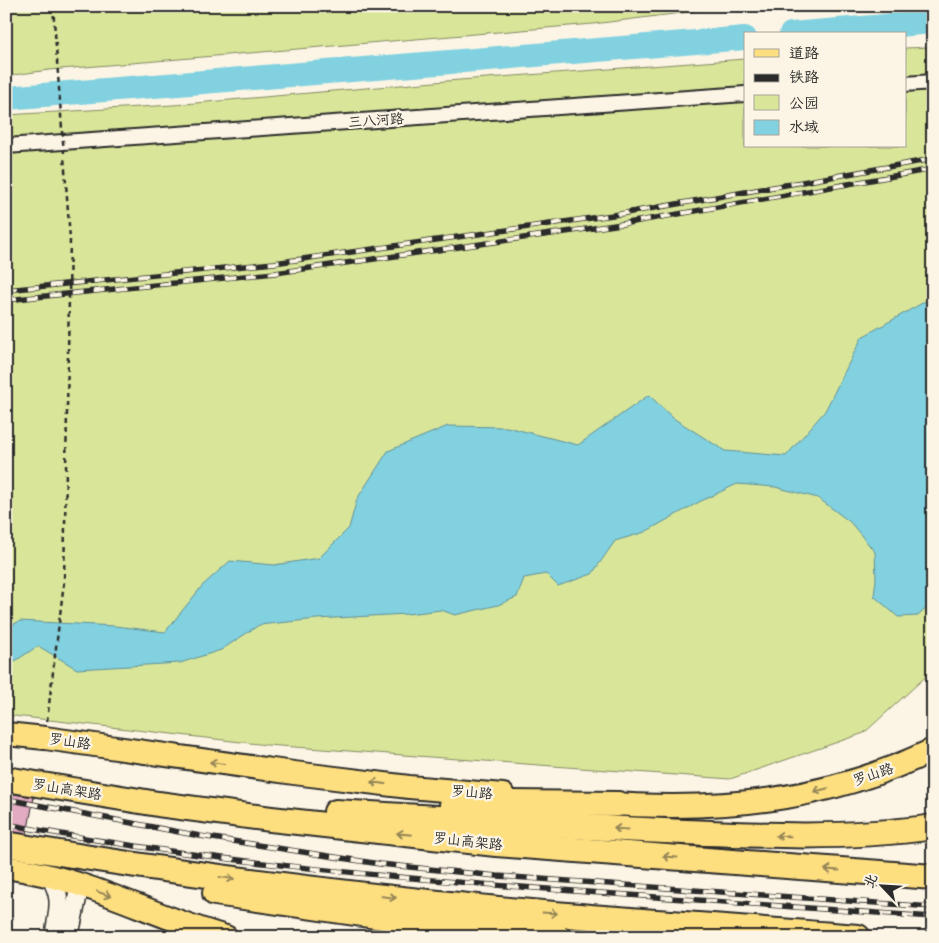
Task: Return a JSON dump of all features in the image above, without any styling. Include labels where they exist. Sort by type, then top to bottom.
[{"type":"highway","points":[[6,777],[272,808],[630,830],[849,836],[927,827]]},
{"type":"highway","name":"罗山高架路","points":[[6,777],[158,804],[365,830],[496,844],[933,878]]},
{"type":"highway","points":[[272,808],[388,809],[509,803],[618,804]]},
{"type":"highway","points":[[6,844],[158,869],[347,893],[490,908],[858,937]]},
{"type":"highway","points":[[6,849],[214,893],[467,929],[558,937]]},
{"type":"highway","points":[[294,904],[362,919],[422,937]]},
{"type":"main road","name":"罗山路","points":[[6,734],[409,787],[618,804],[668,806],[719,806],[793,797],[871,776],[933,750]]},
{"type":"main road","points":[[6,867],[49,875],[80,884],[200,930],[226,937]]},
{"type":"street","points":[[906,84],[933,82]]},
{"type":"street","name":"三八河路","points":[[6,146],[744,94]]},
{"type":"street","points":[[49,875],[57,887],[60,904],[54,937]]},
{"type":"street","points":[[69,937],[80,884]]},
{"type":"path","points":[[45,738],[64,582],[70,239],[53,6]]},
{"type":"green space","points":[[6,6],[738,6],[593,24],[49,70],[6,76]]},
{"type":"green space","points":[[933,47],[933,670],[864,733],[730,779],[267,745],[6,715],[6,115],[173,105],[446,81],[744,59],[744,148],[906,148],[906,48]]},
{"type":"water","points":[[933,297],[933,602],[918,616],[898,617],[874,596],[876,579],[875,552],[850,522],[818,498],[775,487],[737,484],[699,502],[645,532],[615,541],[592,574],[558,586],[546,574],[524,578],[517,597],[498,605],[455,615],[441,610],[259,625],[221,650],[180,663],[77,669],[38,646],[6,667],[6,628],[20,621],[115,626],[165,632],[203,585],[230,561],[274,565],[319,558],[349,528],[357,499],[388,451],[448,426],[507,427],[578,445],[649,395],[673,418],[725,451],[786,456],[825,411],[862,337]]},
{"type":"building","points":[[6,793],[34,797],[27,834],[6,831]]},
{"type":"waterway","points":[[815,32],[933,22]]},
{"type":"waterway","points":[[6,98],[744,38]]},
{"type":"railway","points":[[6,290],[274,263],[620,214],[933,159]]},
{"type":"railway","points":[[6,300],[275,273],[622,224],[933,169]]},
{"type":"railway","points":[[6,799],[200,836],[380,864],[497,876],[933,907]]},
{"type":"railway","points":[[6,824],[150,848],[295,867],[514,887],[933,917]]}]
